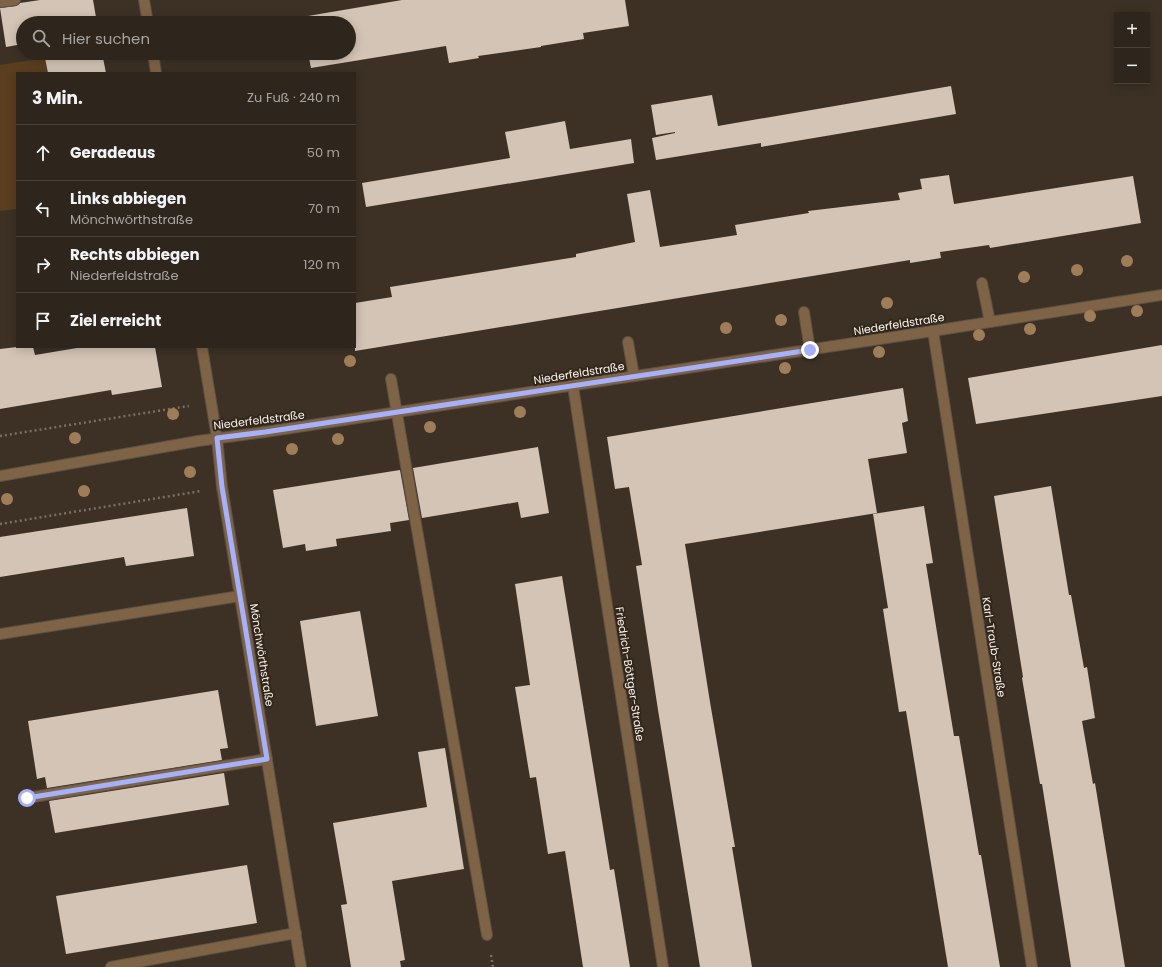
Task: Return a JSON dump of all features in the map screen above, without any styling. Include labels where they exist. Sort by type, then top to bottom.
[{"type":"street","points":[[0,2],[15,0]]},
{"type":"street","points":[[144,0],[147,16]]},
{"type":"street","points":[[154,60],[156,72]]},
{"type":"street","points":[[982,283],[990,322]]},
{"type":"street","name":"Niederfeldstraße","points":[[0,476],[217,438],[573,386],[1162,295]]},
{"type":"street","points":[[804,312],[810,350]]},
{"type":"street","name":"Karl-Traub-Straße","points":[[933,331],[1032,967]]},
{"type":"street","points":[[628,342],[634,376]]},
{"type":"street","name":"Mönchwörthstraße","points":[[202,348],[217,438],[222,487],[301,967]]},
{"type":"street","points":[[391,379],[487,935]]},
{"type":"street","name":"Friedrich-Böttger-Straße","points":[[573,386],[663,967]]},
{"type":"street","points":[[0,634],[240,596]]},
{"type":"street","points":[[27,798],[267,759]]},
{"type":"street","points":[[111,967],[296,934]]},
{"type":"path","points":[[0,436],[211,402]]},
{"type":"path","points":[[0,524],[222,487]]},
{"type":"shaded area","points":[[32,60],[45,60],[48,72],[16,72],[16,209],[0,211],[0,65]]},
{"type":"building","points":[[40,0],[93,0],[96,16],[16,16],[16,45],[6,47],[0,8],[16,6],[20,3]]},
{"type":"building","points":[[402,0],[625,0],[629,26],[583,33],[584,39],[478,56],[479,58],[449,63],[446,46],[311,68],[309,60],[356,60],[356,16],[308,16]]},
{"type":"building","points":[[45,60],[103,60],[106,72],[48,72]]},
{"type":"building","points":[[951,86],[956,114],[761,147],[761,143],[656,160],[652,138],[675,132],[656,135],[651,105],[712,95],[718,126]]},
{"type":"building","points":[[565,121],[570,149],[631,139],[634,163],[366,207],[362,183],[510,158],[505,132]]},
{"type":"building","points":[[949,175],[954,204],[1133,176],[1141,223],[990,248],[989,245],[940,252],[941,258],[910,263],[910,260],[355,351],[356,303],[392,297],[390,287],[576,257],[576,254],[635,242],[627,194],[650,190],[660,247],[737,235],[735,225],[809,213],[808,211],[900,200],[898,193],[922,189],[920,179]]},
{"type":"building","points":[[1162,345],[1162,396],[976,424],[968,378]]},
{"type":"building","points":[[16,347],[33,348],[35,355],[77,348],[155,348],[162,387],[112,395],[111,390],[0,409],[0,349]]},
{"type":"building","points":[[903,388],[908,421],[902,423],[907,453],[868,459],[877,513],[685,544],[735,847],[732,847],[752,967],[700,967],[636,566],[642,565],[629,487],[615,489],[607,437]]},
{"type":"building","points":[[538,447],[549,513],[521,518],[518,502],[422,518],[413,468]]},
{"type":"building","points":[[400,470],[409,520],[390,523],[391,531],[336,539],[337,546],[306,551],[305,544],[283,548],[273,490]]},
{"type":"building","points":[[1051,486],[1069,595],[1071,595],[1084,668],[1087,667],[1095,718],[1082,721],[1093,784],[1095,783],[1125,967],[1071,967],[1042,784],[1040,784],[1022,678],[994,496]]},
{"type":"building","points":[[924,506],[933,563],[926,564],[954,736],[959,736],[1000,967],[948,967],[906,711],[899,712],[883,609],[888,608],[873,514]]},
{"type":"building","points":[[187,508],[194,556],[126,566],[124,557],[0,577],[0,537]]},
{"type":"building","points":[[562,576],[610,870],[614,869],[630,967],[583,967],[565,851],[548,854],[536,777],[530,778],[515,687],[530,685],[515,584]]},
{"type":"building","points":[[360,611],[378,716],[316,726],[300,621]]},
{"type":"building","points":[[218,690],[228,748],[220,749],[222,760],[47,788],[45,777],[37,779],[28,721]]},
{"type":"building","points":[[445,748],[464,869],[392,881],[405,960],[400,961],[401,967],[351,967],[341,905],[347,904],[333,823],[427,807],[418,752]]},
{"type":"building","points":[[224,773],[229,805],[55,833],[49,801]]},
{"type":"building","points":[[247,865],[257,923],[66,954],[56,896]]},
{"type":"route","points":[[27,798],[267,759],[222,487],[217,438],[810,350]]}]
